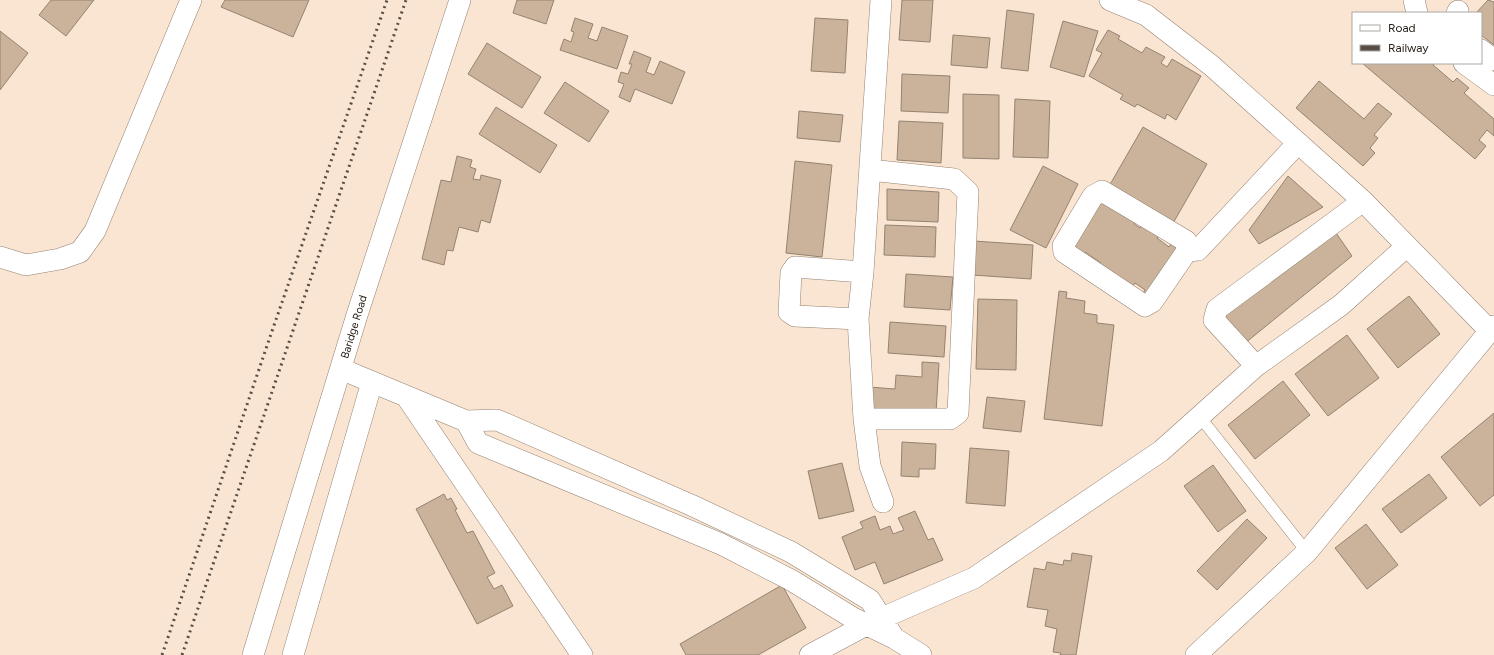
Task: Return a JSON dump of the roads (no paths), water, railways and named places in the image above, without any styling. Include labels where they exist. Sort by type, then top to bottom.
[{"type":"street","points":[[0,257],[26,265],[60,259],[80,252],[95,230],[191,0]]},
{"type":"street","name":"Baridge Road","points":[[253,655],[341,369],[460,0]]},
{"type":"street","points":[[881,0],[863,272],[858,319],[864,419],[870,466],[883,502]]},
{"type":"street","points":[[1110,0],[1146,15],[1212,66],[1363,201],[1493,331],[1413,422],[1307,552],[1196,655]]},
{"type":"street","points":[[1414,0],[1417,12]]},
{"type":"street","points":[[1482,51],[1494,60]]},
{"type":"street","points":[[1465,64],[1494,85]]},
{"type":"street","points":[[1187,251],[1198,250],[1298,143]]},
{"type":"street","points":[[864,419],[950,419],[958,413],[968,192],[954,179],[870,170]]},
{"type":"street","points":[[1102,191],[1186,242],[1187,251],[1152,302],[1145,306],[1064,252],[1063,246],[1093,196],[1102,191]]},
{"type":"street","points":[[1256,366],[1214,320],[1217,309],[1363,201]]},
{"type":"street","points":[[810,655],[874,621],[974,578],[1161,451],[1256,366],[1342,305],[1407,246]]},
{"type":"street","points":[[858,319],[795,316],[789,312],[791,273],[795,267],[863,272]]},
{"type":"street","points":[[341,369],[466,422],[497,420],[691,505],[791,552],[870,600],[874,621]]},
{"type":"street","points":[[293,655],[372,382]]},
{"type":"street","points":[[406,396],[582,655]]},
{"type":"street","points":[[466,422],[478,443],[721,544],[874,621],[894,638],[921,655]]},
{"type":"lane","points":[[1200,417],[1307,552]]},
{"type":"railway","points":[[162,655],[387,0]]},
{"type":"railway","points":[[182,655],[406,0]]}]
